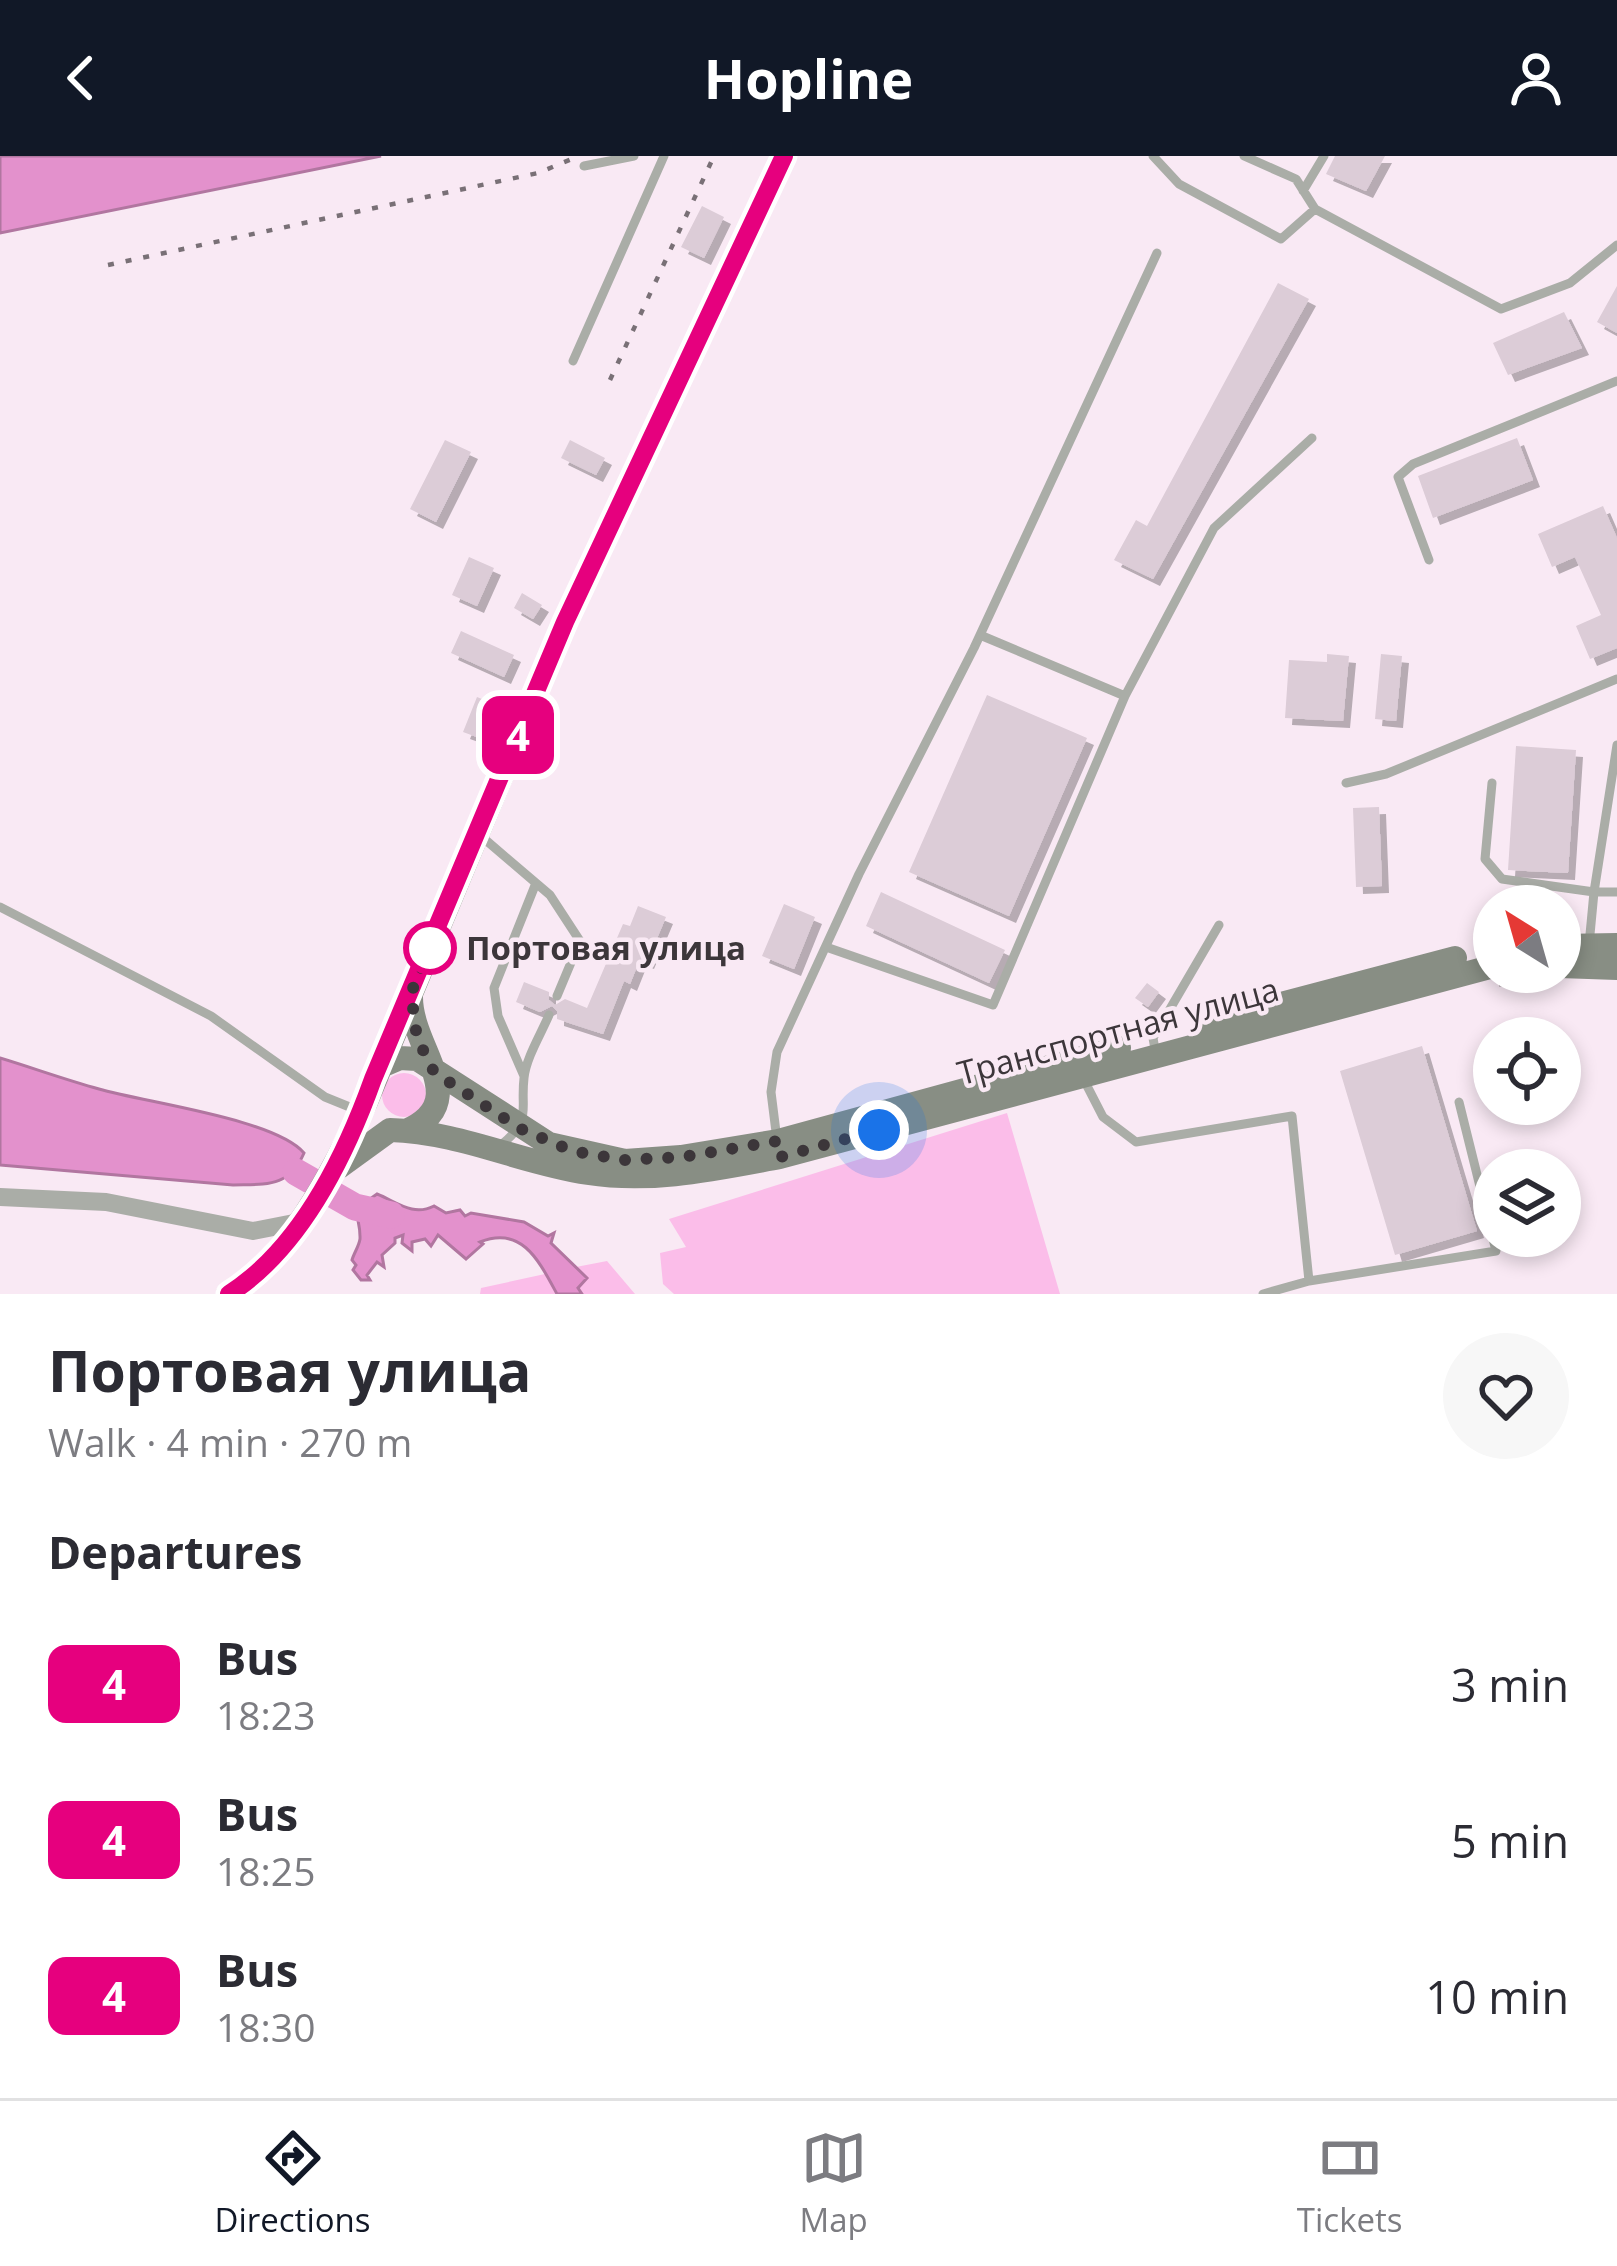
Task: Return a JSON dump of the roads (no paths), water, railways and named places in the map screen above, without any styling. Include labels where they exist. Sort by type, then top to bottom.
[{"type":"main road","points":[[228,1294],[251,1280],[333,1172],[565,622],[784,156]]},
{"type":"main road","points":[[1581,945],[1617,945]]},
{"type":"main road","name":"Транспортная улица","points":[[379,1066],[405,1057],[417,1059],[519,1128],[572,1151],[625,1160],[779,1149],[1154,1046],[1408,969],[1473,955]]},
{"type":"main road","points":[[1581,967],[1617,968]]},
{"type":"main road","name":"Транспортная улица","points":[[398,1131],[451,1136],[565,1169],[664,1177],[1083,1075],[1154,1046],[1473,971]]},
{"type":"main road","points":[[333,1172],[398,1131],[426,1120],[437,1106],[434,1072],[417,1038],[411,993]]},
{"type":"main road","points":[[364,1107],[398,1131]]},
{"type":"street","points":[[0,1197],[106,1202],[253,1231],[299,1222]]},
{"type":"lane","points":[[584,166],[634,156]]},
{"type":"lane","points":[[573,361],[664,156]]},
{"type":"lane","points":[[1154,156],[1178,184],[1281,239],[1316,209]]},
{"type":"lane","points":[[1244,156],[1296,179],[1316,209],[1501,308],[1570,283],[1617,244]]},
{"type":"lane","points":[[1303,191],[1324,156]]},
{"type":"lane","points":[[779,1149],[771,1092],[777,1052],[980,635],[1157,254]]},
{"type":"lane","points":[[1429,560],[1398,477],[1413,464],[1617,382]]},
{"type":"lane","points":[[826,947],[993,1005],[1125,696],[1214,528],[1312,438]]},
{"type":"lane","points":[[980,635],[1125,696]]},
{"type":"lane","points":[[1346,783],[1386,774],[1617,679]]},
{"type":"lane","points":[[1589,945],[1617,746]]},
{"type":"lane","points":[[1492,783],[1485,859],[1502,879],[1617,892]]},
{"type":"lane","points":[[478,833],[550,895],[580,941],[557,996]]},
{"type":"lane","points":[[497,1149],[519,1128],[526,1108],[524,1076],[498,1016],[494,988],[536,883]]},
{"type":"lane","points":[[0,907],[211,1016],[325,1097],[364,1107]]},
{"type":"lane","points":[[1154,1046],[1219,925]]},
{"type":"lane","points":[[524,1076],[549,1016]]},
{"type":"lane","points":[[1083,1075],[1103,1117],[1136,1142],[1292,1116],[1309,1281]]},
{"type":"lane","points":[[1262,1294],[1309,1281],[1496,1251],[1459,1102]]},
{"type":"waterway","points":[[296,1172],[310,1180]]},
{"type":"waterway","points":[[334,1195],[355,1207],[391,1215]]},
{"type":"railway","points":[[108,265],[538,173],[579,156]]},
{"type":"railway","points":[[610,380],[714,156]]},
{"type":"place","name":"Портовая улица","points":[[430,948]]}]
